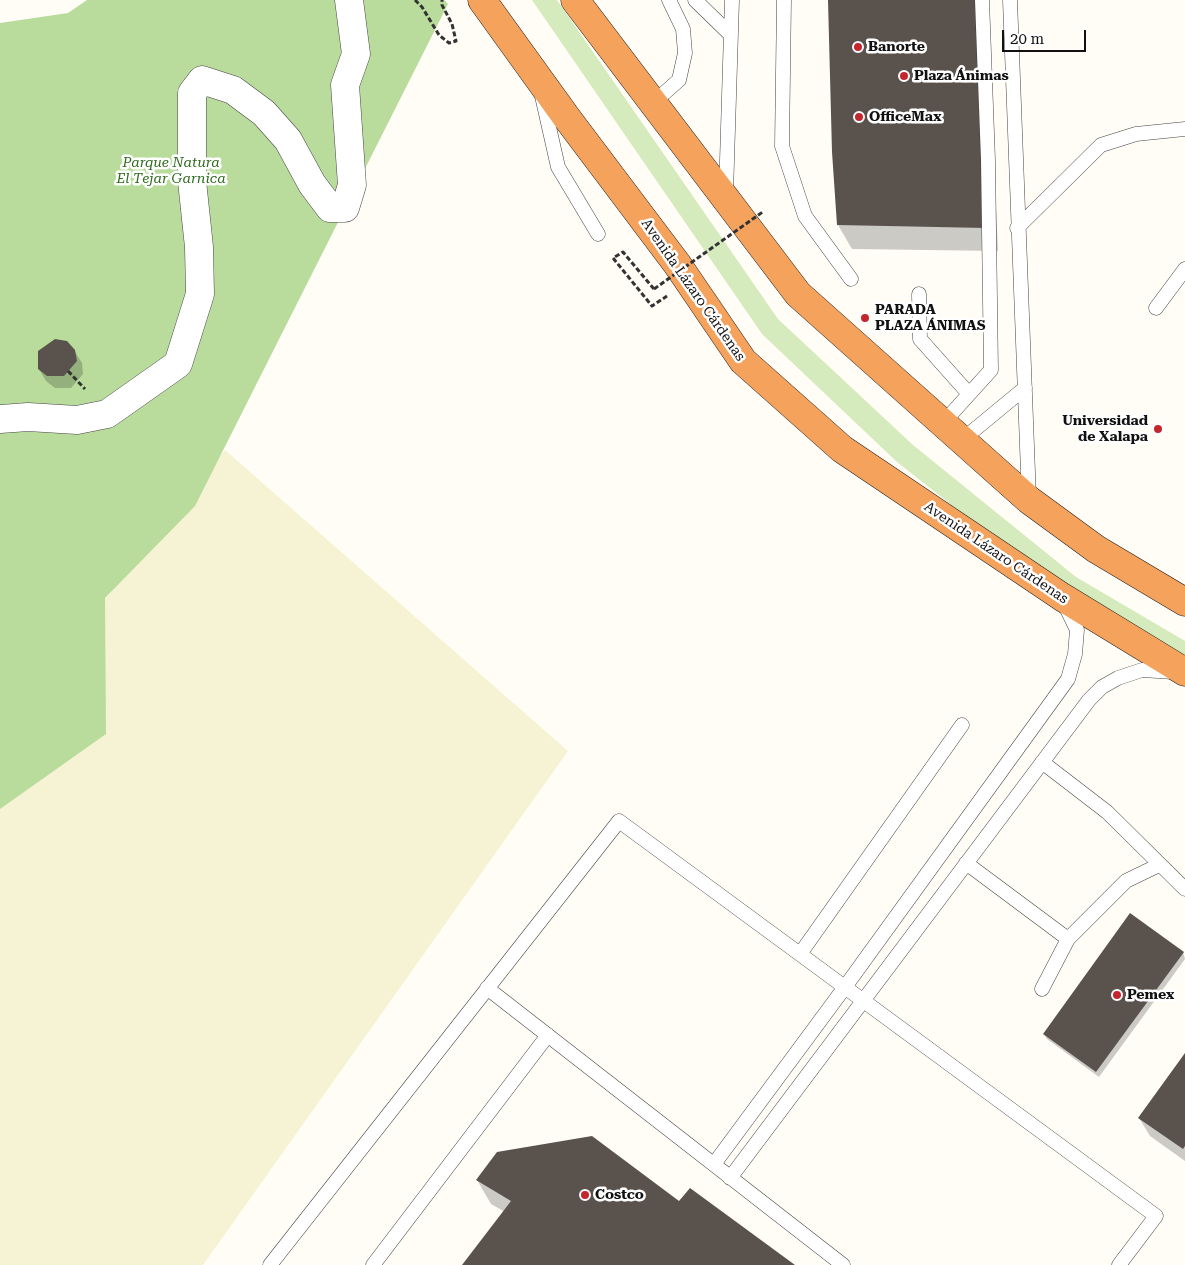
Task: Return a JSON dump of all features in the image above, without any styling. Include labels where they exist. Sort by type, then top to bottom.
[{"type":"highway","name":"Avenida Lázaro Cárdenas","points":[[482,0],[677,264],[743,361],[842,449],[1062,597],[1185,673]]},
{"type":"highway","points":[[575,0],[798,294],[1029,500],[1096,549],[1185,602]]},
{"type":"street","points":[[0,418],[28,417],[77,420],[107,414],[178,364],[200,294],[199,247],[192,181],[192,93],[202,80],[233,90],[264,113],[288,140],[312,184],[330,208],[345,208],[352,184],[345,85],[356,54],[350,0]]},
{"type":"lane","points":[[653,103],[679,80],[685,53],[683,30],[669,0]]},
{"type":"lane","points":[[695,0],[731,35]]},
{"type":"lane","points":[[726,199],[732,0]]},
{"type":"lane","points":[[784,0],[782,146],[805,216],[851,279]]},
{"type":"lane","points":[[952,432],[970,394],[991,370],[988,160],[982,0]]},
{"type":"lane","points":[[1010,0],[1029,500]]},
{"type":"lane","points":[[538,78],[558,167],[598,234]]},
{"type":"lane","points":[[1018,228],[1101,145],[1136,134],[1185,129]]},
{"type":"lane","points":[[1156,308],[1185,269]]},
{"type":"lane","points":[[919,294],[920,339],[970,394]]},
{"type":"lane","points":[[952,432],[1025,388]]},
{"type":"lane","points":[[714,1164],[1068,679],[1076,654],[1077,630],[1062,597]]},
{"type":"lane","points":[[730,1178],[1089,700],[1102,686],[1142,670],[1185,673]]},
{"type":"lane","points":[[800,954],[962,725]]},
{"type":"lane","points":[[1042,762],[1107,812],[1185,889]]},
{"type":"lane","points":[[270,1265],[619,821],[1156,1216],[1120,1265]]},
{"type":"lane","points":[[966,863],[1068,939]]},
{"type":"lane","points":[[1042,989],[1068,939],[1126,881],[1159,865]]},
{"type":"lane","points":[[487,988],[843,1265]]},
{"type":"lane","points":[[373,1265],[548,1035]]},
{"type":"path","points":[[415,0],[422,7],[439,35],[449,43],[456,41],[452,24],[442,5],[442,0]]},
{"type":"path","points":[[652,306],[613,258],[623,252],[654,288],[764,211]]},
{"type":"shaded area","points":[[225,450],[568,751],[203,1265],[0,1265],[0,730]]},
{"type":"green space","name":"Parque Natura El Tejar Garnica","points":[[87,0],[444,0],[448,4],[195,506],[105,598],[106,734],[0,809],[0,23],[68,13]]},
{"type":"green space","points":[[532,0],[557,0],[778,319],[913,445],[1076,577],[1185,641],[1185,665],[1062,592],[897,462],[762,334]]},
{"type":"building","name":"Plaza Ánimas","points":[[828,0],[975,0],[986,228],[837,225],[832,152]]},
{"type":"building","points":[[55,339],[67,341],[75,350],[77,361],[64,376],[47,376],[38,369],[38,351]]},
{"type":"building","points":[[1130,913],[1184,952],[1096,1072],[1043,1034]]},
{"type":"building","points":[[1185,1053],[1185,1146],[1183,1149],[1138,1118]]},
{"type":"building","name":"Costco","points":[[592,1136],[679,1201],[690,1188],[795,1265],[462,1265],[511,1201],[476,1180],[497,1152]]},
{"type":"place","name":"Banorte","points":[[858,47]]},
{"type":"place","name":"Plaza Ánimas","points":[[904,76]]},
{"type":"place","name":"OfficeMax","points":[[859,117]]},
{"type":"place","name":"PARADA PLAZA ÁNIMAS","points":[[865,318]]},
{"type":"place","name":"Universidad de Xalapa","points":[[1158,429]]},
{"type":"place","name":"Pemex","points":[[1117,995]]},
{"type":"place","name":"Costco","points":[[585,1195]]}]
